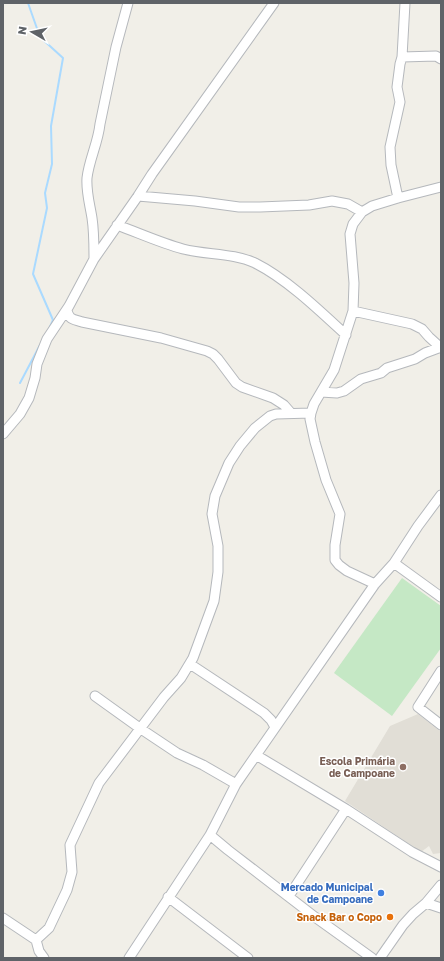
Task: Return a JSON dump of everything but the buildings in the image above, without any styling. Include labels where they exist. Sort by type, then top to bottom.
[{"type":"street","points":[[94,259],[94,235],[88,200],[87,178],[98,137],[116,47],[128,3]]},
{"type":"street","points":[[3,434],[20,414],[29,398],[35,378],[37,364],[47,339],[67,310],[94,259],[152,174],[274,3]]},
{"type":"street","points":[[398,198],[391,165],[390,147],[400,102],[397,87],[402,57],[405,3]]},
{"type":"street","points":[[402,57],[436,56],[441,58]]},
{"type":"street","points":[[374,584],[347,571],[335,560],[335,545],[340,514],[326,480],[310,418],[314,404],[334,370],[353,311],[354,283],[350,234],[353,224],[362,212],[372,206],[441,187]]},
{"type":"street","points":[[138,196],[195,201],[239,207],[309,205],[332,201],[348,204],[362,212]]},
{"type":"street","points":[[117,226],[183,249],[244,259],[256,264],[278,278],[312,304],[346,335]]},
{"type":"street","points":[[67,310],[68,316],[82,322],[161,338],[214,354],[236,383],[242,387],[273,398],[284,405],[291,414]]},
{"type":"street","points":[[353,311],[412,324],[422,328],[428,337],[441,347]]},
{"type":"street","points":[[321,392],[337,393],[344,391],[361,379],[382,373],[387,368],[415,359],[425,353],[441,347]]},
{"type":"street","points":[[36,940],[49,928],[67,890],[72,872],[70,845],[99,783],[164,697],[181,678],[190,664],[211,613],[218,572],[218,546],[212,514],[215,496],[229,463],[240,446],[255,428],[270,416],[276,414],[311,413]]},
{"type":"street","points":[[130,958],[168,897],[210,835],[236,784],[374,584],[394,563],[418,526],[440,498]]},
{"type":"street","points":[[394,563],[441,597]]},
{"type":"street","points":[[190,664],[264,713],[275,727]]},
{"type":"street","points":[[441,671],[418,707],[441,725]]},
{"type":"street","points":[[95,696],[177,753],[236,784]]},
{"type":"street","points":[[256,755],[346,809],[412,852],[441,867]]},
{"type":"street","points":[[290,896],[346,809]]},
{"type":"street","points":[[210,835],[372,958]]},
{"type":"street","points":[[380,958],[403,925],[413,914],[426,904],[441,885]]},
{"type":"street","points":[[168,897],[248,958]]},
{"type":"street","points":[[426,904],[441,908]]},
{"type":"street","points":[[3,918],[36,940],[39,951],[44,958]]},
{"type":"shaded area","name":"Escola Primária de Campoane","points":[[418,714],[441,732],[441,853],[433,854],[429,846],[421,852],[345,801],[390,726]]},
{"type":"green space","points":[[402,578],[441,606],[441,648],[392,716],[334,673]]},
{"type":"waterway","points":[[28,3],[40,37],[63,58],[51,126],[52,164],[45,193],[47,208],[33,274],[53,320],[49,329]]},
{"type":"waterway","points":[[20,383],[40,345]]},
{"type":"place","name":"Escola Primária de Campoane","points":[[403,767]]},
{"type":"place","name":"Mercado Municipal de Campoane","points":[[381,893]]},
{"type":"place","name":"Snack Bar o Copo","points":[[390,917]]}]
